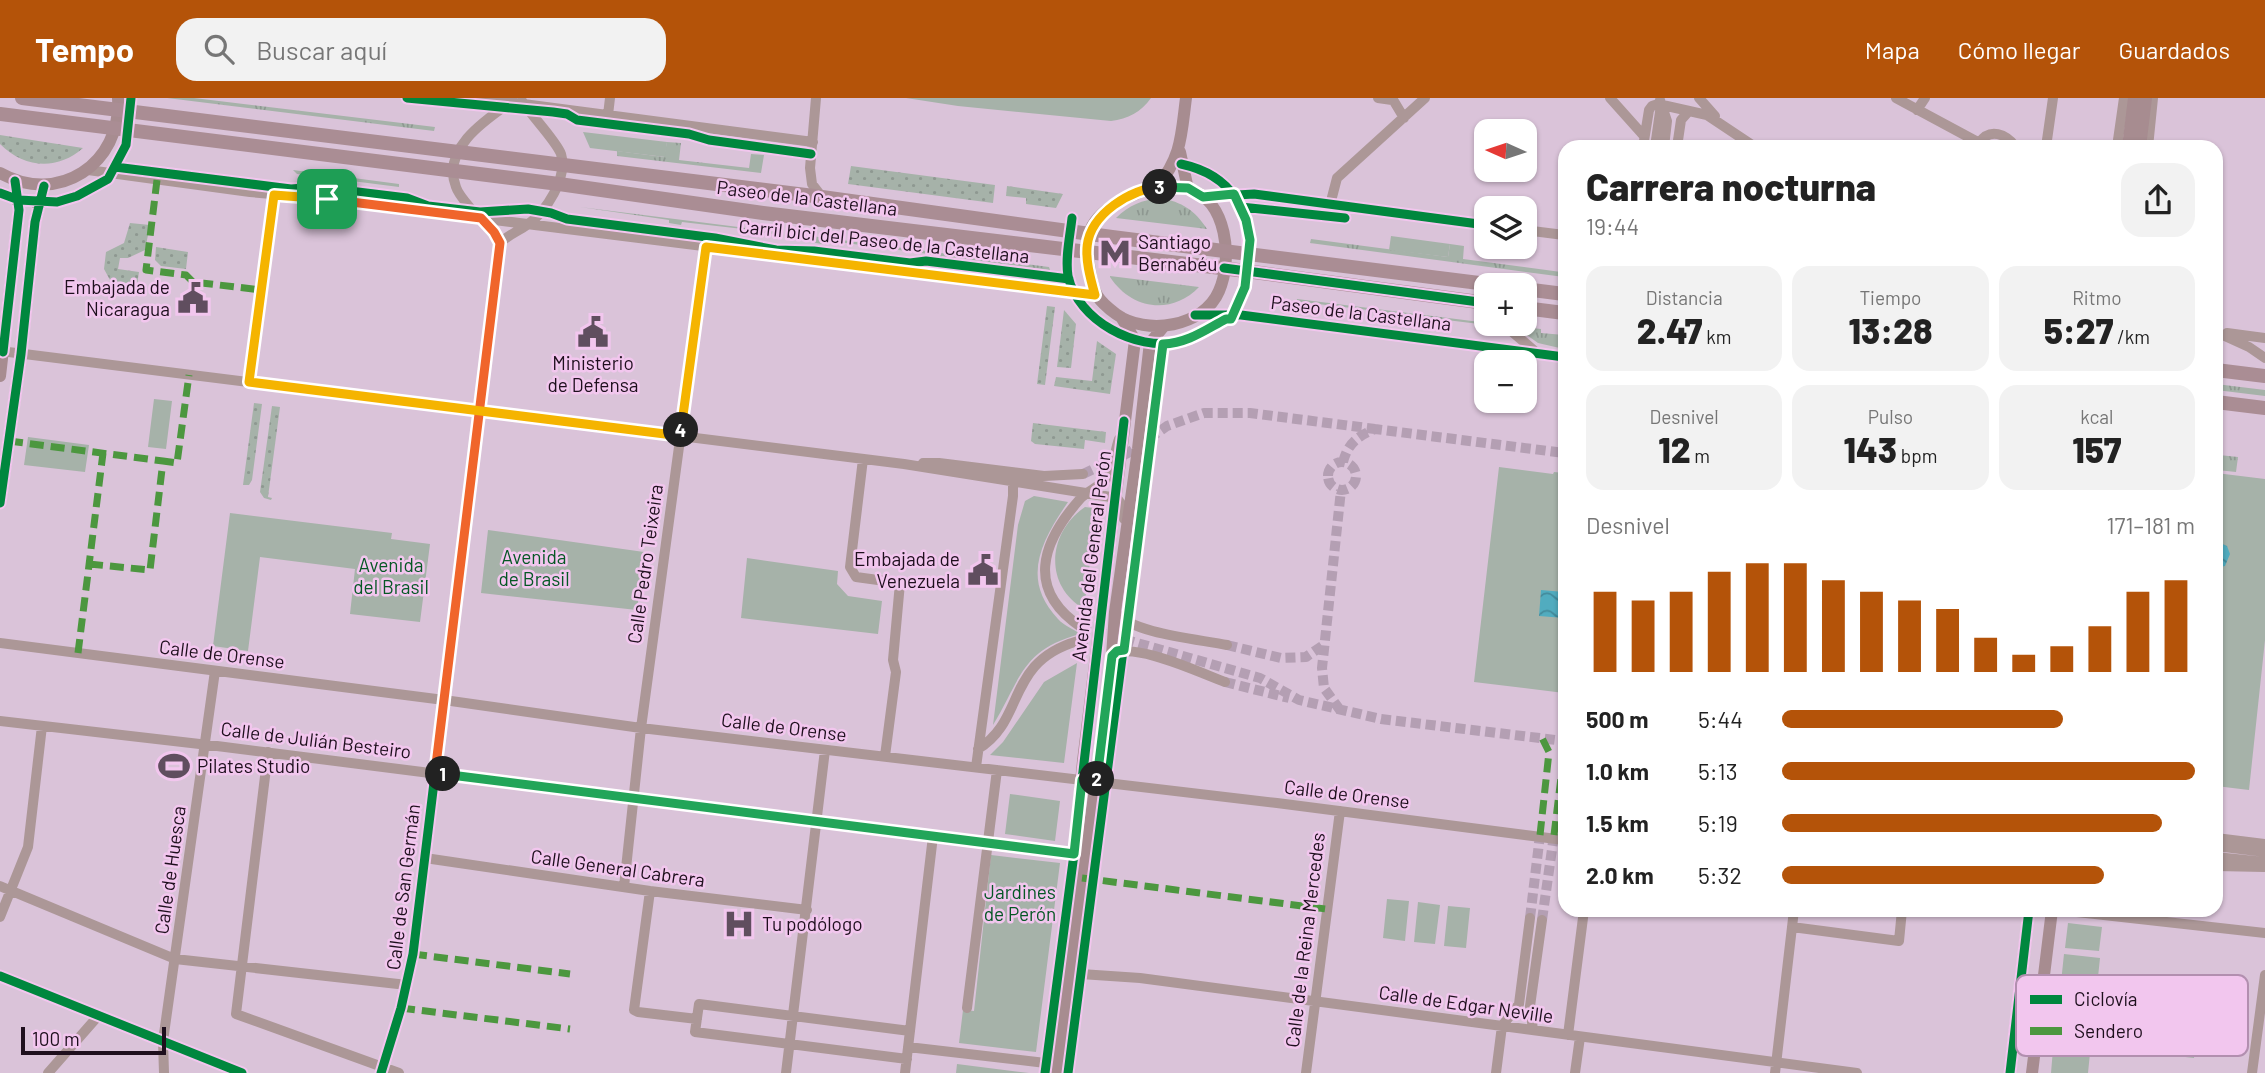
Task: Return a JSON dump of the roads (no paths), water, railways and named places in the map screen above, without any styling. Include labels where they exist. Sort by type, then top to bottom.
[{"type":"highway","name":"Paseo de la Castellana","points":[[22,98],[118,104],[456,153],[822,197],[1474,282]]},
{"type":"highway","name":"Paseo de la Castellana","points":[[0,114],[1474,302]]},
{"type":"highway","points":[[1537,291],[1558,293]]},
{"type":"highway","points":[[1537,310],[1558,312]]},
{"type":"highway","points":[[2223,371],[2265,376]]},
{"type":"highway","points":[[2223,403],[2265,408]]},
{"type":"main road","points":[[1157,187],[1174,163],[1179,149],[1186,98]]},
{"type":"main road","points":[[2134,98],[2134,140]]},
{"type":"main road","points":[[2136,140],[2146,98]]},
{"type":"main road","points":[[0,173],[15,181],[44,186],[67,181],[88,170],[104,153],[116,128],[118,104]]},
{"type":"main road","points":[[1179,149],[1188,188]]},
{"type":"main road","points":[[0,376],[19,210],[15,181]]},
{"type":"main road","points":[[0,503],[21,354],[35,218],[44,186]]},
{"type":"main road","points":[[1157,187],[1188,188],[1213,207],[1226,236],[1219,293],[1195,315],[1164,326],[1135,323],[1121,317],[1095,295],[1087,252],[1089,233],[1096,220],[1128,195],[1157,187]]},
{"type":"main road","name":"Avenida del General Perón","points":[[1080,855],[1082,780],[1135,340],[1121,317]]},
{"type":"main road","name":"Avenida del General Perón","points":[[1051,1069],[1080,855],[1096,781],[1150,343],[1164,326]]},
{"type":"main road","points":[[2021,975],[2028,917]]},
{"type":"main road","points":[[2044,975],[2051,917]]},
{"type":"main road","points":[[2010,1073],[2016,1022]]},
{"type":"street","points":[[478,98],[519,101],[813,142]]},
{"type":"street","points":[[608,115],[610,98]]},
{"type":"street","name":"Paseo de la Castellana","points":[[816,98],[810,168],[812,184],[822,197]]},
{"type":"street","points":[[1378,98],[1392,99],[1404,118]]},
{"type":"street","points":[[1330,205],[1337,178],[1425,98]]},
{"type":"street","points":[[1610,98],[1642,140]]},
{"type":"street","points":[[1699,98],[1720,122]]},
{"type":"street","points":[[1896,98],[1974,140]]},
{"type":"street","points":[[1917,110],[1925,98]]},
{"type":"street","points":[[2047,140],[2053,98]]},
{"type":"street","points":[[2124,98],[2133,140]]},
{"type":"street","points":[[2136,140],[2153,98]]},
{"type":"street","points":[[519,101],[561,153],[559,184],[551,200],[528,225],[510,233],[500,243],[456,187],[456,153],[464,140],[491,116],[519,101]]},
{"type":"street","points":[[1656,140],[1661,101]]},
{"type":"street","points":[[1661,101],[1667,121],[1665,140]]},
{"type":"street","points":[[1643,140],[1649,109],[1661,101],[1707,115],[1745,140]]},
{"type":"street","points":[[1678,140],[1681,119],[1689,111]]},
{"type":"street","points":[[1984,140],[1984,136],[1993,133],[2005,135],[2010,140]]},
{"type":"street","points":[[88,170],[1095,295]]},
{"type":"street","points":[[1203,197],[1254,194],[1474,223]]},
{"type":"street","points":[[249,382],[274,195]]},
{"type":"street","points":[[1537,232],[1558,234]]},
{"type":"street","name":"Calle de San Germán","points":[[382,1070],[407,985],[500,243]]},
{"type":"street","name":"Calle Pedro Teixeira","points":[[624,887],[641,728],[706,247]]},
{"type":"street","name":"Paseo de la Castellana","points":[[1468,301],[1474,305]]},
{"type":"street","name":"Paseo de la Castellana","points":[[1195,315],[1241,315],[1514,350]]},
{"type":"street","points":[[2223,332],[2265,338]]},
{"type":"street","points":[[2223,334],[2265,358]]},
{"type":"street","points":[[1517,336],[1533,350]]},
{"type":"street","points":[[2,351],[904,464],[1116,498],[1124,508],[1124,551]]},
{"type":"street","name":"Paseo de la Castellana","points":[[1537,353],[1558,356]]},
{"type":"street","name":"Avenida del General Perón","points":[[1081,627],[1063,614],[1051,597],[1045,580],[1045,559],[1056,531],[1087,493],[1104,482],[1110,473],[1124,421]]},
{"type":"street","points":[[863,459],[850,567],[856,577],[900,583],[893,660],[895,672],[885,756]]},
{"type":"street","points":[[904,464],[939,463],[1055,476],[1083,474]]},
{"type":"street","points":[[976,767],[1013,482]]},
{"type":"street","points":[[1115,612],[1127,624],[1143,629],[1227,645]]},
{"type":"street","name":"Avenida del General Perón","points":[[978,749],[993,736],[1031,670],[1055,649],[1079,640]]},
{"type":"street","name":"Calle de Orense","points":[[0,643],[641,728],[1096,781],[1558,839]]},
{"type":"street","points":[[1112,656],[1120,650],[1147,654],[1225,682]]},
{"type":"street","name":"Calle de Huesca","points":[[164,1073],[163,1041],[215,671]]},
{"type":"street","name":"Calle de Julián Besteiro","points":[[0,721],[205,744],[1080,855]]},
{"type":"street","points":[[0,917],[28,847],[42,726]]},
{"type":"street","points":[[786,1073],[825,750]]},
{"type":"street","points":[[268,752],[236,1014],[382,1070],[399,1073]]},
{"type":"street","points":[[967,1008],[998,770]]},
{"type":"street","name":"Calle de la Reina Mercedes","points":[[1306,1073],[1340,811]]},
{"type":"street","points":[[905,1073],[933,836]]},
{"type":"street","points":[[2223,839],[2265,844]]},
{"type":"street","points":[[2223,847],[2265,852]]},
{"type":"street","name":"Calle General Cabrera","points":[[425,858],[650,891],[807,910]]},
{"type":"street","points":[[2223,858],[2265,865]]},
{"type":"street","points":[[2223,866],[2265,865]]},
{"type":"street","points":[[0,886],[175,958],[407,985]]},
{"type":"street","points":[[650,891],[634,1010],[696,1019]]},
{"type":"street","points":[[1568,1035],[1583,917]]},
{"type":"street","points":[[1776,1068],[1793,917]]},
{"type":"street","points":[[1792,927],[1899,941],[1901,917]]},
{"type":"street","points":[[2122,917],[2265,933]]},
{"type":"street","points":[[1496,1073],[1502,1026],[1519,1004],[1530,918]]},
{"type":"street","points":[[1533,1030],[1530,1006],[1542,920]]},
{"type":"street","name":"Calle de Edgar Neville","points":[[1064,972],[1140,978],[1533,1030],[1776,1068],[1857,1073]]},
{"type":"street","points":[[2252,1073],[2265,975]]},
{"type":"street","points":[[0,976],[242,1073]]},
{"type":"street","points":[[907,1059],[695,1032],[696,1019],[699,1004],[910,1031]]},
{"type":"street","points":[[48,1073],[99,1015]]},
{"type":"street","points":[[1576,1073],[1580,1037]]},
{"type":"street","points":[[908,1047],[1051,1069]]},
{"type":"water","points":[[2223,544],[2227,546],[2230,554],[2225,566]]},
{"type":"water","points":[[1541,590],[1558,591],[1558,618],[1539,616]]},
{"type":"tunnel","points":[[1083,474],[1128,453],[1167,426],[1204,413],[1250,413],[1375,429]]},
{"type":"tunnel","points":[[1343,462],[1354,441],[1375,429],[1558,452]]},
{"type":"tunnel","points":[[1342,462],[1352,466],[1356,476],[1352,486],[1342,490],[1332,486],[1328,476],[1332,466],[1342,462]]},
{"type":"tunnel","points":[[1340,710],[1324,688],[1322,668],[1341,490]]},
{"type":"tunnel","points":[[1081,627],[1260,678],[1299,700],[1381,719],[1558,740]]},
{"type":"tunnel","points":[[1078,641],[1120,642]]},
{"type":"tunnel","points":[[1227,645],[1281,658],[1306,657],[1325,644]]},
{"type":"tunnel","points":[[1225,682],[1289,698]]},
{"type":"tunnel","points":[[1530,918],[1540,835]]},
{"type":"tunnel","points":[[1542,920],[1554,835]]},
{"type":"place","name":"Santiago Bernabéu","points":[[1115,253]]},
{"type":"place","name":"Embajada de Nicaragua","points":[[193,298]]},
{"type":"place","name":"Ministerio de Defensa","points":[[593,332]]},
{"type":"place","name":"Embajada de Venezuela","points":[[983,570]]},
{"type":"place","name":"Pilates Studio","points":[[174,766]]},
{"type":"place","name":"Tu podólogo","points":[[739,924]]},
{"type":"park label","name":"Avenida de Brasil","points":[[534,568]]},
{"type":"park label","name":"Avenida del Brasil","points":[[391,576]]},
{"type":"park label","name":"Jardines de Perón","points":[[1020,903]]}]
